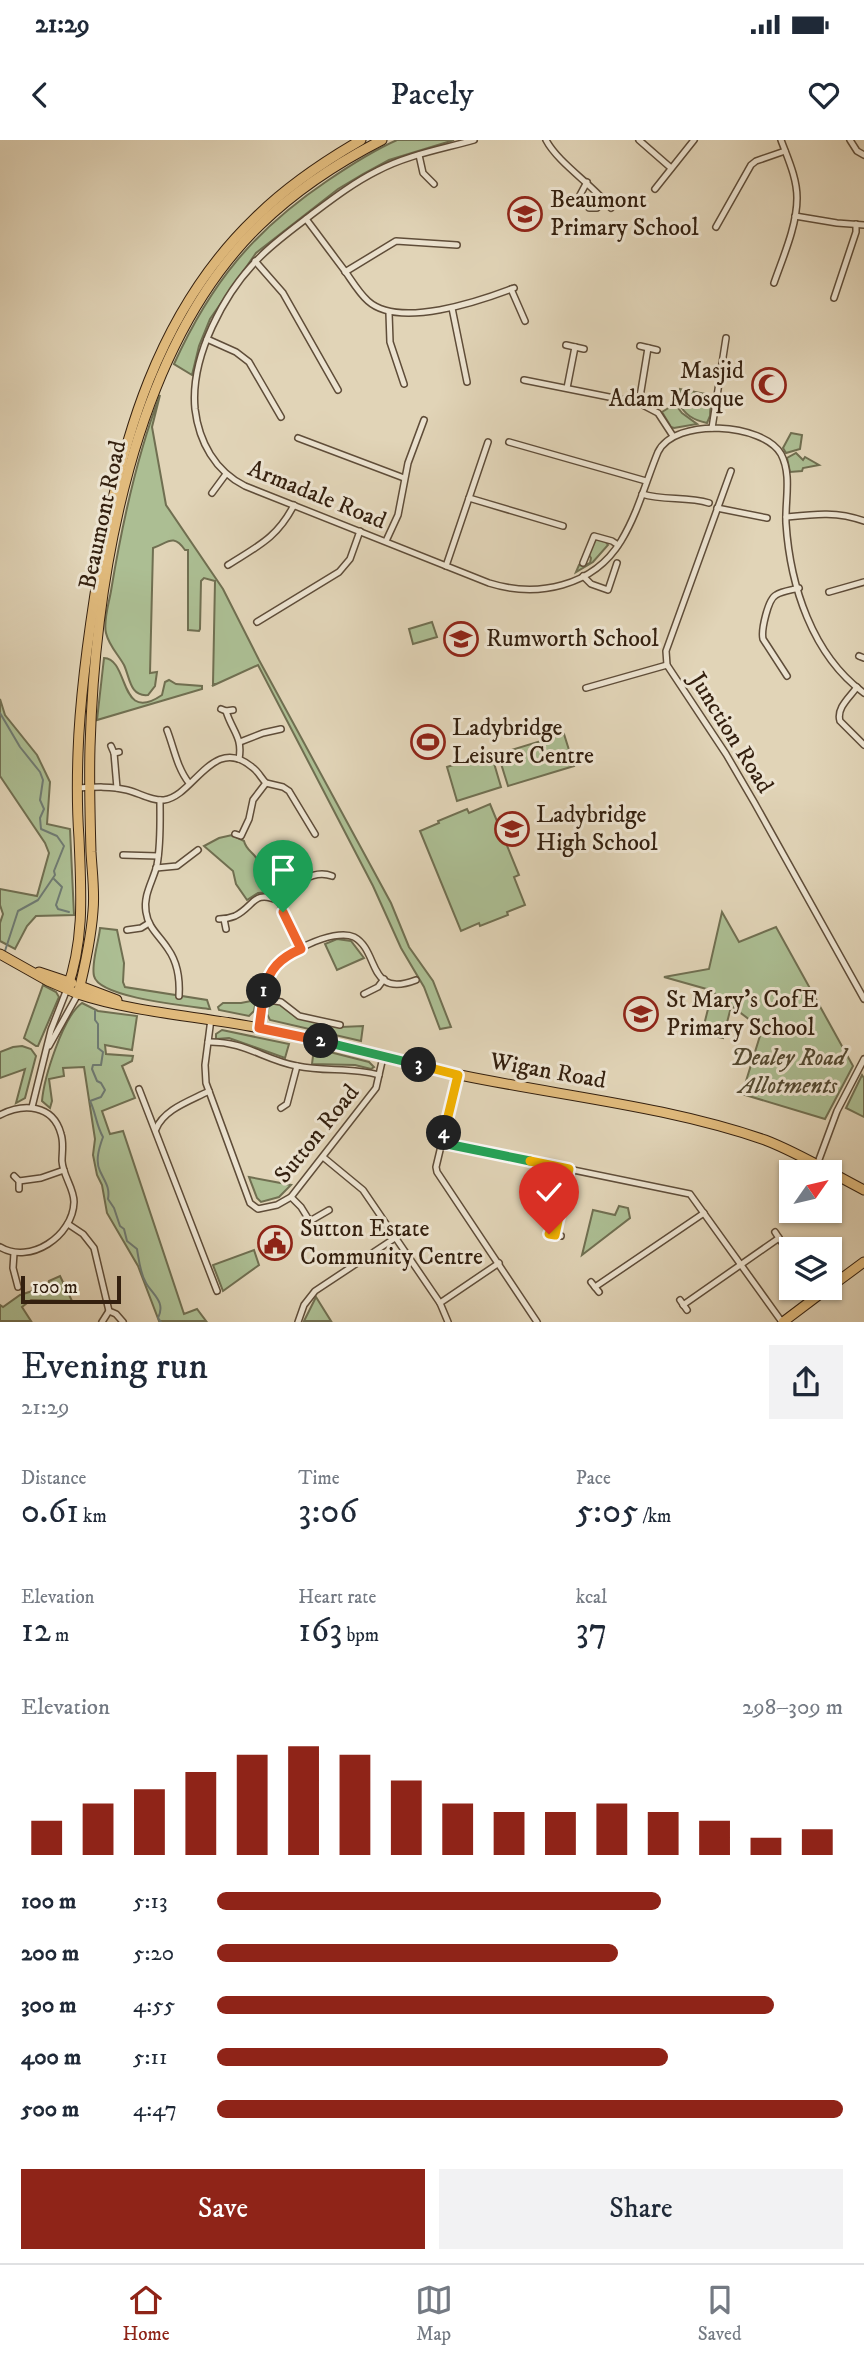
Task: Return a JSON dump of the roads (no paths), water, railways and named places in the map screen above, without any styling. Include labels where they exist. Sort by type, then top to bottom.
[{"type":"main road","name":"Beaumont Road","points":[[68,985],[77,956],[82,915],[78,788],[83,686],[104,542],[125,449],[143,392],[184,309],[241,232],[266,206],[308,174],[361,140]]},
{"type":"main road","name":"Beaumont Road","points":[[79,990],[89,954],[94,907],[89,786],[94,676],[114,536],[149,403],[165,363],[201,301],[224,267],[260,225],[313,182],[382,140]]},
{"type":"main road","name":"Wigan Road","points":[[0,954],[79,990],[133,1008],[259,1028],[458,1075],[618,1103],[763,1140],[808,1160]]},
{"type":"main road","name":"Wigan Road","points":[[842,1177],[864,1189]]},
{"type":"main road","points":[[842,1278],[864,1262]]},
{"type":"main road","points":[[783,1321],[812,1300]]},
{"type":"street","name":"Armadale Road","points":[[474,140],[405,158],[378,171],[345,190],[256,261],[219,312],[207,339],[196,385],[196,418],[207,450],[216,464],[245,486],[489,583],[517,590],[553,587],[583,576],[604,561],[628,528],[661,446],[673,436]]},
{"type":"street","points":[[546,140],[556,154],[611,208]]},
{"type":"street","points":[[639,140],[671,168]]},
{"type":"street","points":[[655,190],[694,140]]},
{"type":"street","points":[[774,283],[795,216],[796,189],[781,140]]},
{"type":"street","points":[[850,140],[864,155]]},
{"type":"street","points":[[716,227],[751,165],[785,151]]},
{"type":"street","points":[[419,155],[423,173],[434,184]]},
{"type":"street","points":[[587,182],[580,195],[589,208],[597,208],[605,200]]},
{"type":"street","points":[[795,216],[864,225]]},
{"type":"street","points":[[306,219],[369,302],[389,313],[452,308],[512,288],[524,321]]},
{"type":"street","points":[[834,298],[856,232],[856,224]]},
{"type":"street","points":[[345,272],[396,241],[457,245]]},
{"type":"street","points":[[256,261],[282,293],[338,390]]},
{"type":"street","points":[[452,308],[467,382]]},
{"type":"street","points":[[389,313],[390,342],[404,384]]},
{"type":"street","points":[[712,428],[726,338]]},
{"type":"street","points":[[207,339],[236,352],[249,362],[281,417]]},
{"type":"street","points":[[566,345],[584,349]]},
{"type":"street","points":[[640,346],[657,350]]},
{"type":"street","points":[[567,388],[575,347]]},
{"type":"street","points":[[639,403],[648,348]]},
{"type":"street","points":[[524,380],[639,403],[658,413],[673,436],[712,428],[761,436],[777,447],[786,468],[786,517],[793,567],[807,616],[820,644],[836,666],[864,693]]},
{"type":"street","points":[[386,541],[398,515],[404,478],[424,420]]},
{"type":"street","points":[[298,438],[404,478]]},
{"type":"street","points":[[446,566],[488,442]]},
{"type":"street","points":[[509,442],[646,481]]},
{"type":"street","name":"Junction Road","points":[[731,471],[666,651],[667,665],[726,754],[864,999]]},
{"type":"street","points":[[212,494],[226,474]]},
{"type":"street","points":[[642,494],[660,499],[694,499],[709,503]]},
{"type":"street","points":[[469,498],[563,526]]},
{"type":"street","points":[[228,565],[271,538],[286,521],[294,505]]},
{"type":"street","points":[[717,508],[767,518]]},
{"type":"street","points":[[786,517],[830,513],[848,515],[864,521]]},
{"type":"street","points":[[257,622],[339,572],[350,559],[360,531]]},
{"type":"street","points":[[583,563],[594,536],[618,545]]},
{"type":"street","points":[[583,576],[591,584],[608,590],[617,563]]},
{"type":"street","points":[[829,592],[864,582]]},
{"type":"street","points":[[787,676],[762,639],[761,632],[771,599],[799,588]]},
{"type":"street","points":[[586,688],[667,665]]},
{"type":"street","points":[[857,687],[839,711],[839,716],[840,721],[864,745]]},
{"type":"street","points":[[227,710],[240,742],[239,760]]},
{"type":"street","points":[[240,742],[271,728],[281,729]]},
{"type":"street","points":[[167,730],[173,737],[179,768],[189,783]]},
{"type":"street","points":[[111,746],[116,753],[117,788]]},
{"type":"street","points":[[78,788],[117,788],[160,800],[172,797],[215,762],[223,759],[239,760],[255,769],[266,783],[289,791],[298,803],[307,827],[315,834]]},
{"type":"street","points":[[235,834],[241,836],[249,819],[253,800],[266,783]]},
{"type":"street","points":[[160,800],[161,835],[158,856],[145,900],[149,923],[174,958],[179,977],[179,996]]},
{"type":"street","points":[[156,868],[172,868],[191,860],[198,850]]},
{"type":"street","points":[[122,855],[134,858],[158,856]]},
{"type":"street","points":[[279,901],[316,874],[330,875],[330,864]]},
{"type":"street","points":[[226,929],[222,919],[239,914],[258,897],[266,896],[279,901],[301,949]]},
{"type":"street","points":[[127,930],[136,932],[149,923]]},
{"type":"street","points":[[259,1028],[267,978],[275,965],[287,956],[334,935],[351,936],[363,944],[374,969],[384,979],[405,987],[416,980]]},
{"type":"street","points":[[364,994],[375,993],[384,979]]},
{"type":"street","points":[[32,1107],[51,1030],[68,985]]},
{"type":"street","points":[[45,1052],[79,990]]},
{"type":"street","points":[[263,999],[281,1002],[296,1015],[340,1025]]},
{"type":"street","points":[[308,1018],[310,1008]]},
{"type":"street","points":[[156,1130],[161,1119],[168,1113],[209,1091],[205,1070],[211,1019]]},
{"type":"street","points":[[208,1042],[228,1042],[297,1066],[362,1069],[379,1075]]},
{"type":"street","name":"Sutton Road","points":[[209,1091],[250,1203],[255,1208],[262,1209],[291,1197],[323,1157],[376,1088],[383,1057]]},
{"type":"street","points":[[819,1160],[837,1111],[864,1059]]},
{"type":"street","points":[[281,1108],[287,1104],[297,1066]]},
{"type":"street","points":[[458,1075],[436,1167],[439,1177],[537,1321]]},
{"type":"street","points":[[139,1089],[217,1291]]},
{"type":"street","points":[[0,1115],[22,1107],[32,1107],[51,1117],[61,1132],[64,1170],[74,1198],[74,1208],[68,1224],[58,1236],[36,1251],[14,1253],[0,1247]]},
{"type":"street","points":[[442,1143],[687,1192],[693,1196],[783,1321]]},
{"type":"street","points":[[323,1157],[363,1190],[440,1303],[448,1321]]},
{"type":"street","points":[[555,1235],[569,1169]]},
{"type":"street","points":[[19,1189],[17,1179],[41,1178],[64,1170]]},
{"type":"street","points":[[291,1197],[302,1207],[314,1228]]},
{"type":"street","points":[[310,1221],[329,1210]]},
{"type":"street","points":[[595,1287],[704,1213]]},
{"type":"street","points":[[68,1224],[83,1234],[94,1248],[108,1311],[102,1321]]},
{"type":"street","points":[[298,1321],[304,1305],[315,1291],[395,1238]]},
{"type":"street","points":[[683,1305],[779,1238]]},
{"type":"street","points":[[14,1253],[10,1276],[18,1287]]},
{"type":"street","points":[[440,1303],[499,1263]]},
{"type":"street","points":[[108,1311],[117,1314],[123,1321]]},
{"type":"waterway","points":[[0,713],[43,780],[40,800],[44,809],[40,818],[41,829],[57,836],[64,846],[54,871],[55,875],[38,900],[18,911],[4,954]]},
{"type":"waterway","points":[[54,879],[62,887],[56,905],[58,909],[69,912]]},
{"type":"waterway","points":[[95,1011],[98,1048],[103,1052],[101,1065],[93,1065],[92,1069],[105,1090],[101,1097],[90,1101],[103,1137],[98,1163],[108,1188],[108,1199],[120,1226],[124,1229],[127,1241],[137,1249],[144,1279],[160,1303],[158,1318],[161,1322]]},
{"type":"place","name":"Beaumont Primary School","points":[[525,214]]},
{"type":"place","name":"Masjid Adam Mosque","points":[[769,385]]},
{"type":"place","name":"Rumworth School","points":[[461,639]]},
{"type":"place","name":"Ladybridge Leisure Centre","points":[[428,742]]},
{"type":"place","name":"Ladybridge High School","points":[[512,829]]},
{"type":"place","name":"St Mary's CofE Primary School","points":[[641,1014]]},
{"type":"place","name":"Sutton Estate Community Centre","points":[[275,1243]]},
{"type":"park label","name":"Dealey Road Allotments","points":[[788,1072]]}]
